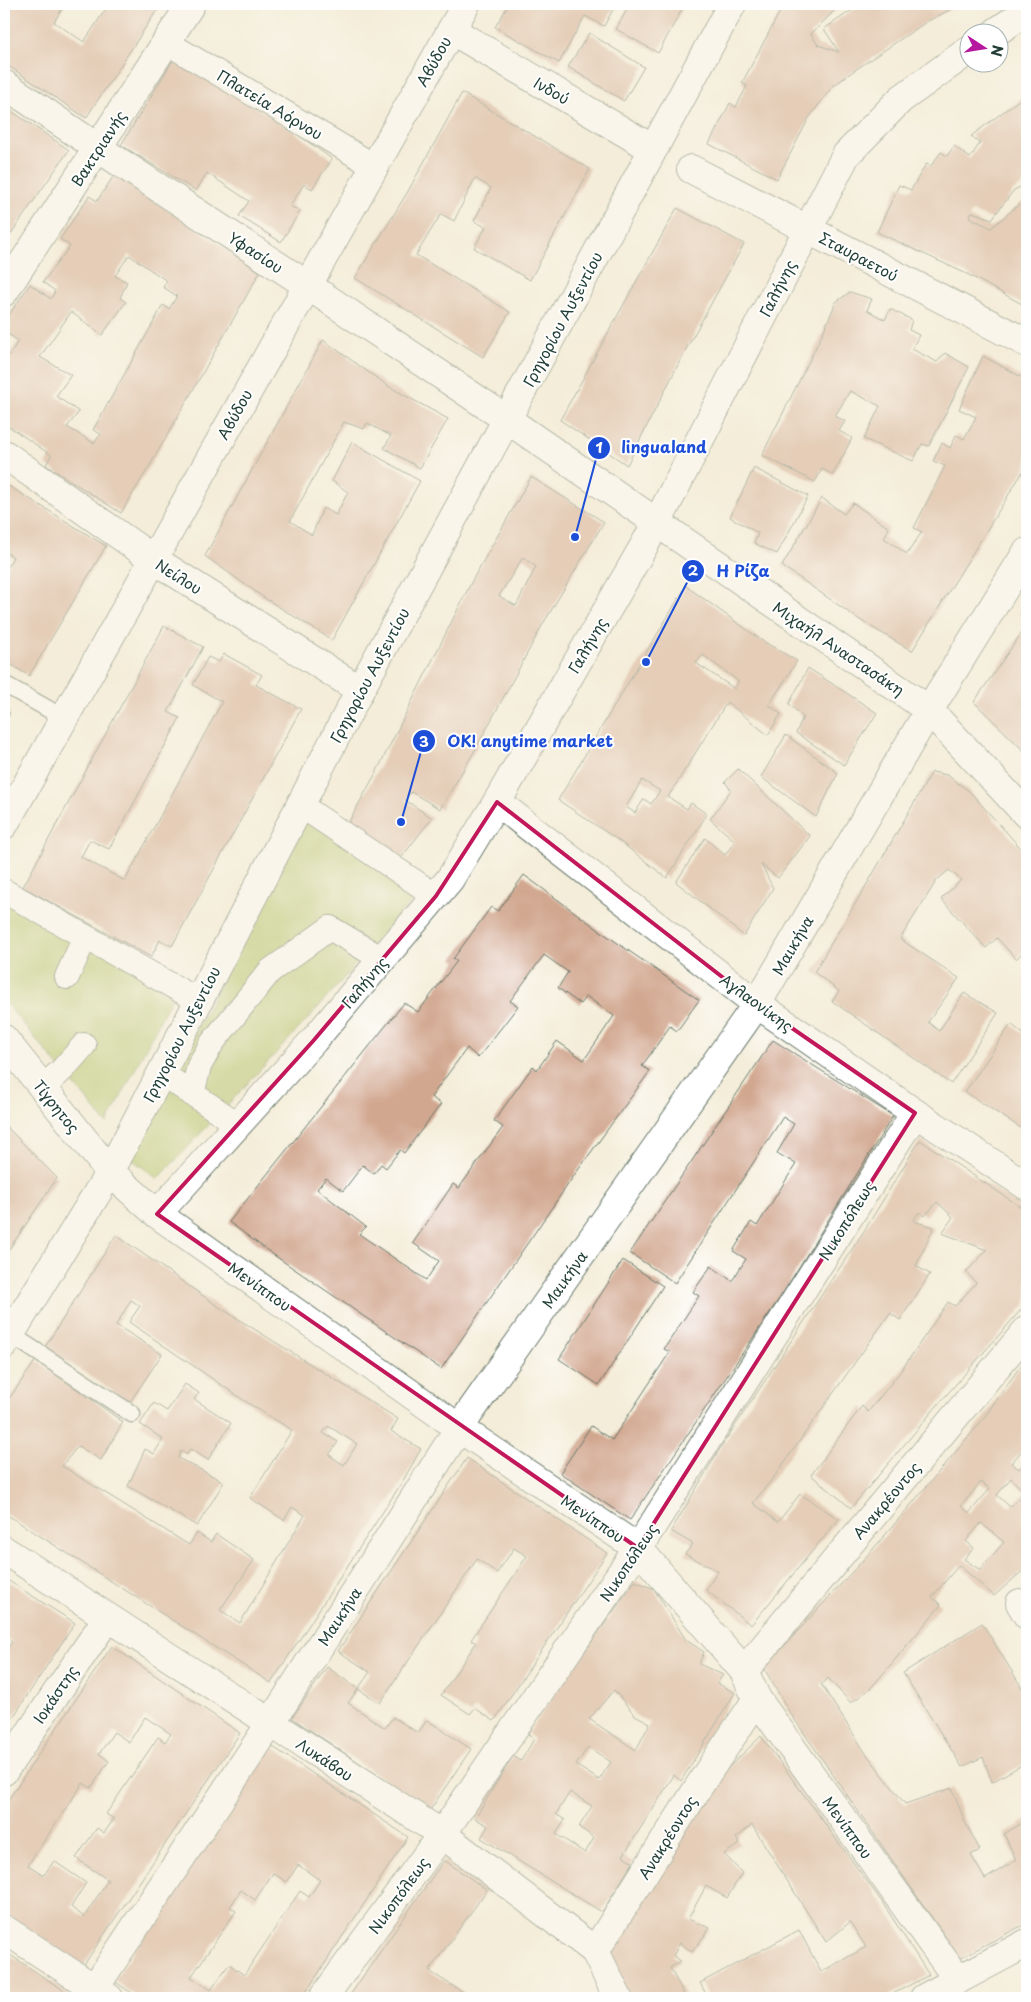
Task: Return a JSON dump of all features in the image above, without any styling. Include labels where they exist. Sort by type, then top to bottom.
[{"type":"street","name":"Βακτριανής","points":[[4,292],[191,4]]},
{"type":"street","name":"Αβύδου","points":[[4,825],[466,4]]},
{"type":"street","name":"Γρηγορίου Αυξεντίου","points":[[7,1340],[110,1172],[360,690],[732,4]]},
{"type":"street","points":[[1008,24],[1027,11]]},
{"type":"street","name":"Ινδού","points":[[451,30],[654,149]]},
{"type":"street","name":"Πλατεία Αόρνου","points":[[166,42],[374,166]]},
{"type":"street","name":"Γαλήνης","points":[[157,1214],[314,1040],[450,879],[497,802],[657,523],[846,155],[900,98],[958,58]]},
{"type":"street","name":"Υφασίου","points":[[4,84],[508,420]]},
{"type":"street","name":"Σταυραετού","points":[[691,169],[1027,344]]},
{"type":"street","name":"Μιχαήλ Αναστασάκη","points":[[508,420],[928,710],[1027,815]]},
{"type":"street","name":"Νείλου","points":[[4,454],[153,560],[360,690]]},
{"type":"street","name":"Μαικήνα","points":[[97,1995],[459,1428],[757,1004],[928,710],[1027,552]]},
{"type":"street","name":"Αγλαονίκης","points":[[497,802],[757,1004],[915,1113],[1027,1186]]},
{"type":"street","points":[[300,805],[436,896]]},
{"type":"street","points":[[4,892],[199,1001]]},
{"type":"street","points":[[192,1094],[199,1066],[212,1043],[270,971],[322,933],[330,928],[382,960]]},
{"type":"street","points":[[68,978],[85,937]]},
{"type":"street","name":"Τίγρητος","points":[[4,1039],[110,1172]]},
{"type":"street","points":[[42,1088],[62,1070],[84,1045]]},
{"type":"street","points":[[161,1073],[238,1126]]},
{"type":"street","name":"Νικοπόλεως","points":[[323,1998],[442,1834],[638,1548],[915,1113]]},
{"type":"street","name":"Μενίππου","points":[[110,1172],[157,1214],[459,1428],[638,1548],[744,1670],[757,1699],[958,1980]]},
{"type":"street","name":"Ανακρέοντος","points":[[744,1670],[1024,1341]]},
{"type":"street","name":"Λυκάβου","points":[[4,1550],[442,1834],[595,1951],[618,1998]]},
{"type":"street","name":"Ιοκάστης","points":[[4,1771],[107,1618]]},
{"type":"street","name":"Ανακρέοντος","points":[[595,1951],[708,1772],[757,1699]]},
{"type":"street","points":[[4,1929],[97,1995]]},
{"type":"street","points":[[924,1998],[1027,1943]]},
{"type":"lane","points":[[4,684],[64,718]]},
{"type":"lane","points":[[7,1340],[132,1414]]},
{"type":"highlighted area","points":[[497,802],[757,1004],[915,1113],[638,1548],[157,1214],[314,1040],[436,896]]},
{"type":"green space","points":[[308,817],[420,892],[307,1020],[158,1179],[129,1157]]},
{"type":"green space","points":[[4,891],[176,989],[107,1124],[4,1001]]},
{"type":"building","points":[[4,4],[65,4],[54,22],[84,42],[109,4],[161,4],[86,118],[4,63]]},
{"type":"building","points":[[509,4],[616,4],[604,26],[585,16],[559,63],[495,27]]},
{"type":"building","points":[[630,4],[685,4],[658,53],[616,29]]},
{"type":"building","points":[[784,4],[841,4],[811,34],[818,45],[839,52],[824,29],[861,4],[961,4],[926,22],[832,87],[809,118],[777,179],[709,144],[730,103],[736,107],[747,86],[742,83]]},
{"type":"building","points":[[589,33],[644,67],[624,101],[568,67]]},
{"type":"building","points":[[175,57],[293,131],[332,159],[312,189],[304,184],[290,206],[300,211],[281,242],[239,216],[249,201],[207,173],[196,191],[121,145]]},
{"type":"building","points":[[462,93],[590,169],[530,280],[474,248],[486,227],[474,221],[491,188],[475,178],[454,221],[441,214],[416,255],[510,312],[483,357],[355,278],[407,193]]},
{"type":"building","points":[[1027,94],[1027,178],[1022,186],[1014,190],[992,219],[972,212],[969,217],[991,228],[1023,201],[1027,207],[1027,296],[1022,304],[969,275],[877,232],[899,185],[911,190],[926,164],[931,166],[941,152],[947,156],[954,146],[970,158],[980,143],[971,136]]},
{"type":"building","points":[[4,106],[69,150],[4,244]]},
{"type":"building","points":[[115,174],[260,272],[121,513],[46,465],[51,455],[4,423],[4,363],[18,341],[4,331],[4,322],[30,284],[51,299],[55,291],[43,282],[70,246],[60,239],[89,196],[97,201]],"holes":[[[129,255],[167,281],[163,287],[177,296],[169,309],[163,305],[93,430],[101,434],[94,443],[67,427],[79,412],[56,396],[71,375],[40,357],[71,312],[102,335],[126,302],[120,298],[127,282],[115,276]]]},
{"type":"building","points":[[677,208],[744,244],[685,351],[627,465],[560,420]]},
{"type":"building","points":[[850,292],[872,299],[867,310],[885,320],[890,309],[912,320],[909,330],[919,335],[912,349],[937,362],[945,353],[969,367],[929,446],[922,444],[913,461],[864,439],[880,406],[850,391],[835,416],[845,421],[839,431],[852,438],[833,475],[822,469],[815,482],[762,455],[821,337],[836,302]]},
{"type":"building","points":[[323,340],[388,386],[448,419],[420,468],[384,448],[391,436],[367,423],[364,429],[344,422],[290,521],[312,535],[323,508],[336,515],[348,492],[332,481],[352,442],[420,481],[332,640],[263,597],[205,556]]},
{"type":"building","points":[[983,356],[1027,380],[1027,465],[912,651],[860,620],[782,566],[822,498],[844,514],[853,503],[889,528],[884,538],[907,554],[922,532],[914,528],[945,466],[933,461],[942,443],[950,448],[956,435],[964,439],[976,417],[959,409]]},
{"type":"building","points":[[754,468],[808,496],[777,554],[754,543],[758,533],[730,517]]},
{"type":"building","points":[[531,477],[604,522],[543,624],[474,752],[440,809],[411,792],[405,800],[432,818],[398,862],[346,827],[377,771],[473,579]],"holes":[[[523,557],[536,567],[516,606],[499,596]]]},
{"type":"building","points":[[4,483],[106,546],[29,676],[4,660],[4,573],[13,557],[4,551]]},
{"type":"building","points":[[686,586],[761,640],[797,661],[769,705],[781,714],[768,735],[727,702],[668,797],[687,809],[691,803],[707,814],[667,878],[618,840],[558,800]],"holes":[[[703,655],[738,681],[735,689],[696,663]],[[642,780],[660,791],[651,804],[644,799],[635,813],[626,807]]]},
{"type":"building","points":[[1027,607],[1027,621],[1020,614]]},
{"type":"building","points":[[1027,625],[1027,754],[974,702]]},
{"type":"building","points":[[164,626],[203,647],[168,712],[180,718],[109,849],[90,840],[81,857],[125,881],[222,702],[193,685],[208,657],[219,662],[224,654],[262,675],[256,685],[301,709],[172,946],[160,940],[151,957],[23,887]]},
{"type":"building","points":[[808,668],[877,713],[844,765],[796,733],[803,717],[789,704]]},
{"type":"building","points":[[4,709],[10,713],[4,725]]},
{"type":"building","points":[[786,735],[838,773],[816,817],[761,777]]},
{"type":"building","points":[[738,769],[810,836],[778,878],[761,864],[773,888],[744,936],[676,882],[705,838],[725,855],[735,841],[710,819],[731,790],[725,782]]},
{"type":"building","points":[[932,772],[947,775],[969,791],[1027,855],[1027,954],[1024,951],[1016,959],[997,938],[986,948],[941,899],[961,880],[949,870],[937,880],[900,939],[959,978],[928,1022],[939,1031],[964,993],[998,1013],[951,1084],[832,1001],[839,991],[814,972]]},
{"type":"building","points":[[524,875],[699,1000],[677,1031],[670,1026],[642,1066],[650,1071],[573,1177],[441,1369],[268,1251],[229,1222],[404,1003],[418,1012],[457,961],[453,959],[491,907],[498,911]],"holes":[[[544,955],[568,972],[558,988],[580,1004],[586,996],[614,1016],[584,1060],[557,1041],[537,1070],[533,1066],[494,1121],[503,1127],[459,1188],[453,1184],[413,1243],[439,1261],[426,1280],[359,1234],[366,1227],[317,1189],[326,1178],[343,1191],[363,1165],[374,1174],[381,1164],[386,1168],[400,1150],[404,1153],[441,1104],[431,1097],[467,1048],[478,1058],[518,1006],[510,1001]]]},
{"type":"building","points":[[1011,1024],[1027,1037],[1027,1132],[965,1092]]},
{"type":"building","points":[[773,1040],[893,1116],[781,1296],[630,1520],[560,1473],[591,1426],[612,1440],[670,1352],[664,1349],[699,1296],[693,1292],[711,1266],[732,1281],[746,1259],[733,1251],[751,1222],[757,1226],[796,1164],[777,1153],[794,1124],[783,1117],[675,1283],[630,1253]]},
{"type":"building","points":[[4,1124],[57,1178],[4,1257]]},
{"type":"building","points":[[920,1140],[1027,1211],[1027,1303],[851,1508],[811,1475],[862,1406],[868,1412],[900,1372],[948,1302],[955,1306],[976,1283],[966,1272],[987,1250],[942,1233],[953,1217],[937,1202],[925,1216],[919,1212],[913,1221],[934,1227],[916,1266],[930,1274],[900,1320],[890,1313],[774,1477],[753,1503],[778,1522],[800,1494],[839,1519],[751,1625],[706,1590],[718,1571],[685,1554],[693,1544],[671,1531],[721,1447],[864,1231]]},
{"type":"building","points":[[116,1235],[219,1307],[398,1419],[391,1431],[421,1449],[401,1484],[271,1683],[4,1513],[4,1406],[36,1360],[123,1422],[101,1460],[78,1446],[62,1466],[189,1545],[197,1533],[211,1542],[216,1534],[254,1560],[220,1610],[240,1623],[305,1515],[292,1507],[284,1520],[250,1498],[292,1430],[248,1403],[129,1322],[140,1306],[131,1300],[116,1325],[162,1354],[130,1402],[45,1347]],"holes":[[[328,1426],[357,1444],[344,1465],[329,1455],[338,1442],[323,1433]]]},
{"type":"building","points":[[623,1260],[663,1286],[599,1385],[559,1359]]},
{"type":"building","points":[[1022,1364],[1027,1369],[1027,1445],[1011,1463],[1019,1469],[1027,1460],[1027,1567],[994,1596],[959,1565],[932,1597],[941,1605],[871,1688],[851,1703],[828,1678],[821,1684],[865,1752],[905,1804],[952,1788],[965,1822],[980,1850],[971,1855],[985,1879],[1016,1860],[1004,1834],[1027,1820],[1027,1923],[960,1958],[788,1710],[764,1668],[874,1548],[980,1423]],"holes":[[[1011,1478],[1025,1493],[1010,1507],[997,1495]],[[981,1482],[990,1489],[969,1513],[961,1506]],[[981,1523],[1004,1542],[980,1570],[964,1559],[974,1548],[966,1541]]]},
{"type":"building","points":[[185,1384],[199,1393],[194,1399],[231,1423],[208,1460],[190,1449],[187,1455],[181,1451],[178,1458],[224,1482],[197,1526],[128,1486],[145,1449],[154,1454],[163,1439],[140,1424],[154,1403],[167,1411]]},
{"type":"building","points":[[467,1458],[607,1553],[494,1721],[475,1708],[470,1714],[441,1695],[476,1643],[471,1640],[527,1556],[514,1548],[497,1573],[477,1559],[380,1703],[358,1689],[370,1672],[338,1651]]},
{"type":"building","points":[[4,1578],[75,1623],[4,1731],[4,1646],[7,1649],[12,1642],[4,1637]]},
{"type":"building","points":[[635,1581],[654,1589],[686,1640],[704,1652],[699,1664],[723,1675],[717,1683],[735,1693],[681,1781],[674,1775],[623,1856],[633,1862],[602,1912],[481,1838],[488,1826],[475,1818],[513,1756],[521,1761],[534,1739],[528,1734]],"holes":[[[614,1690],[635,1715],[650,1723],[636,1750],[589,1719]],[[588,1747],[611,1762],[599,1780],[576,1765]],[[570,1792],[592,1806],[579,1827],[594,1838],[585,1853],[556,1834],[565,1820],[556,1814]]]},
{"type":"building","points":[[982,1623],[1027,1696],[1027,1762],[992,1782],[983,1757],[962,1767],[903,1673]]},
{"type":"building","points":[[112,1646],[240,1733],[83,1966],[4,1912],[4,1806]],"holes":[[[145,1717],[171,1734],[165,1742],[158,1737],[106,1814],[114,1819],[104,1833],[97,1828],[76,1858],[108,1880],[84,1917],[71,1907],[86,1883],[54,1861],[44,1875],[28,1865],[83,1783],[91,1788],[109,1761],[99,1754],[114,1732],[129,1742]]]},
{"type":"building","points":[[327,1667],[358,1689],[348,1703],[385,1728],[393,1717],[418,1733],[427,1720],[471,1749],[430,1810],[292,1718]]},
{"type":"building","points":[[761,1736],[882,1902],[929,1975],[885,1998],[708,1998],[700,1983],[799,1930],[821,1972],[866,1947],[850,1922],[826,1942],[752,1825],[736,1838],[740,1844],[724,1854],[742,1873],[727,1898],[706,1886],[688,1919],[710,1928],[692,1952],[680,1943],[673,1956],[681,1961],[670,1968],[686,1998],[630,1998],[604,1956],[721,1775]]},
{"type":"building","points":[[270,1745],[408,1837],[302,1998],[139,1998],[114,1981]],"holes":[[[298,1865],[320,1880],[309,1897],[300,1891],[244,1975],[229,1964],[211,1990],[191,1977],[236,1911],[230,1907],[241,1890],[255,1900],[273,1873],[287,1882]]]},
{"type":"building","points":[[444,1860],[487,1890],[429,1971],[472,1998],[348,1998]]},
{"type":"building","points":[[4,1951],[68,1993],[65,1998],[4,1998]]},
{"type":"place","name":"lingualand","points":[[575,537]]},
{"type":"place","name":"Η Ρίζα","points":[[646,662]]},
{"type":"place","name":"OK! anytime market","points":[[401,822]]}]
